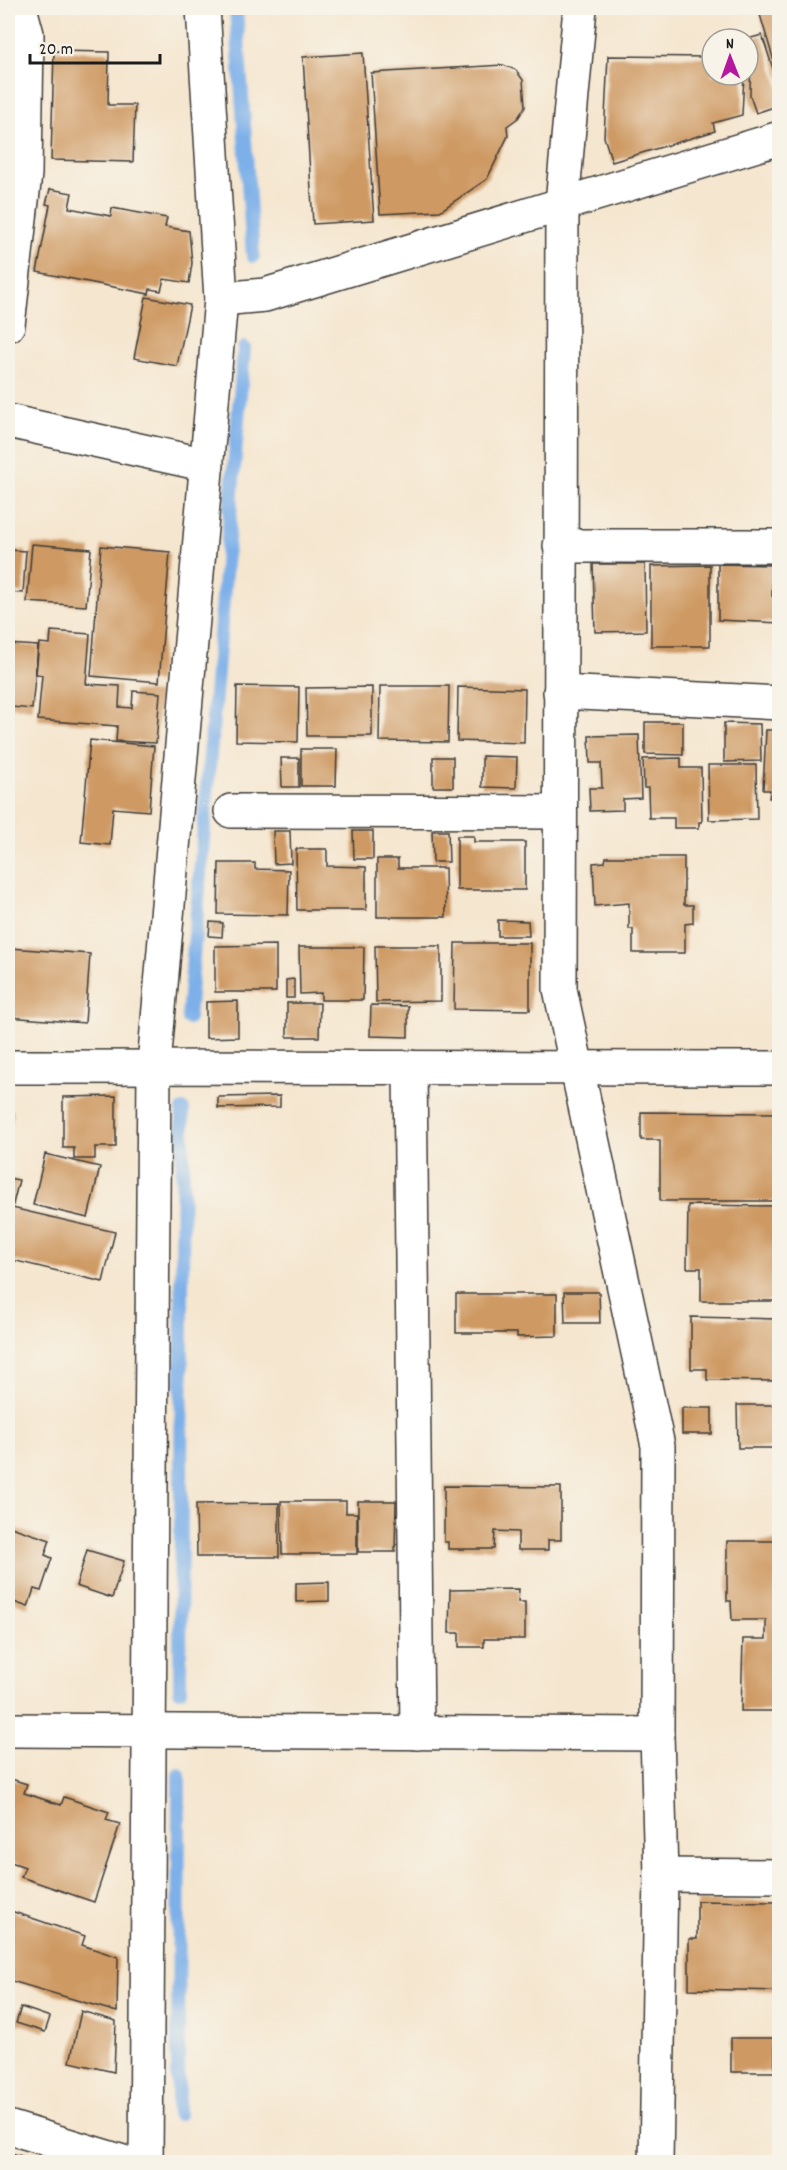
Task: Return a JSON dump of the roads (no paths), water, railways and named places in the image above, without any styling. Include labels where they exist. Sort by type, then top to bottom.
[{"type":"street","points":[[146,2163],[151,1730],[154,1065],[221,299],[203,8]]},
{"type":"street","points":[[580,8],[562,204],[560,989],[658,1446],[657,1734],[661,1875],[656,2163]]},
{"type":"street","points":[[8,325],[25,174],[18,27]]},
{"type":"street","points":[[221,299],[265,295],[780,138]]},
{"type":"street","points":[[8,421],[207,465]]},
{"type":"street","points":[[560,546],[780,546]]},
{"type":"street","points":[[560,692],[780,703]]},
{"type":"street","points":[[231,811],[560,812]]},
{"type":"street","points":[[8,1067],[154,1065],[780,1068]]},
{"type":"street","points":[[410,1067],[417,1733]]},
{"type":"street","points":[[8,1730],[657,1734]]},
{"type":"street","points":[[661,1875],[780,1876]]},
{"type":"street","points":[[8,2127],[123,2163]]},
{"type":"waterway","points":[[236,8],[253,256]]},
{"type":"waterway","points":[[188,1018],[244,348]]},
{"type":"waterway","points":[[180,1690],[183,1110]]},
{"type":"waterway","points":[[178,2114],[179,1775]]}]
